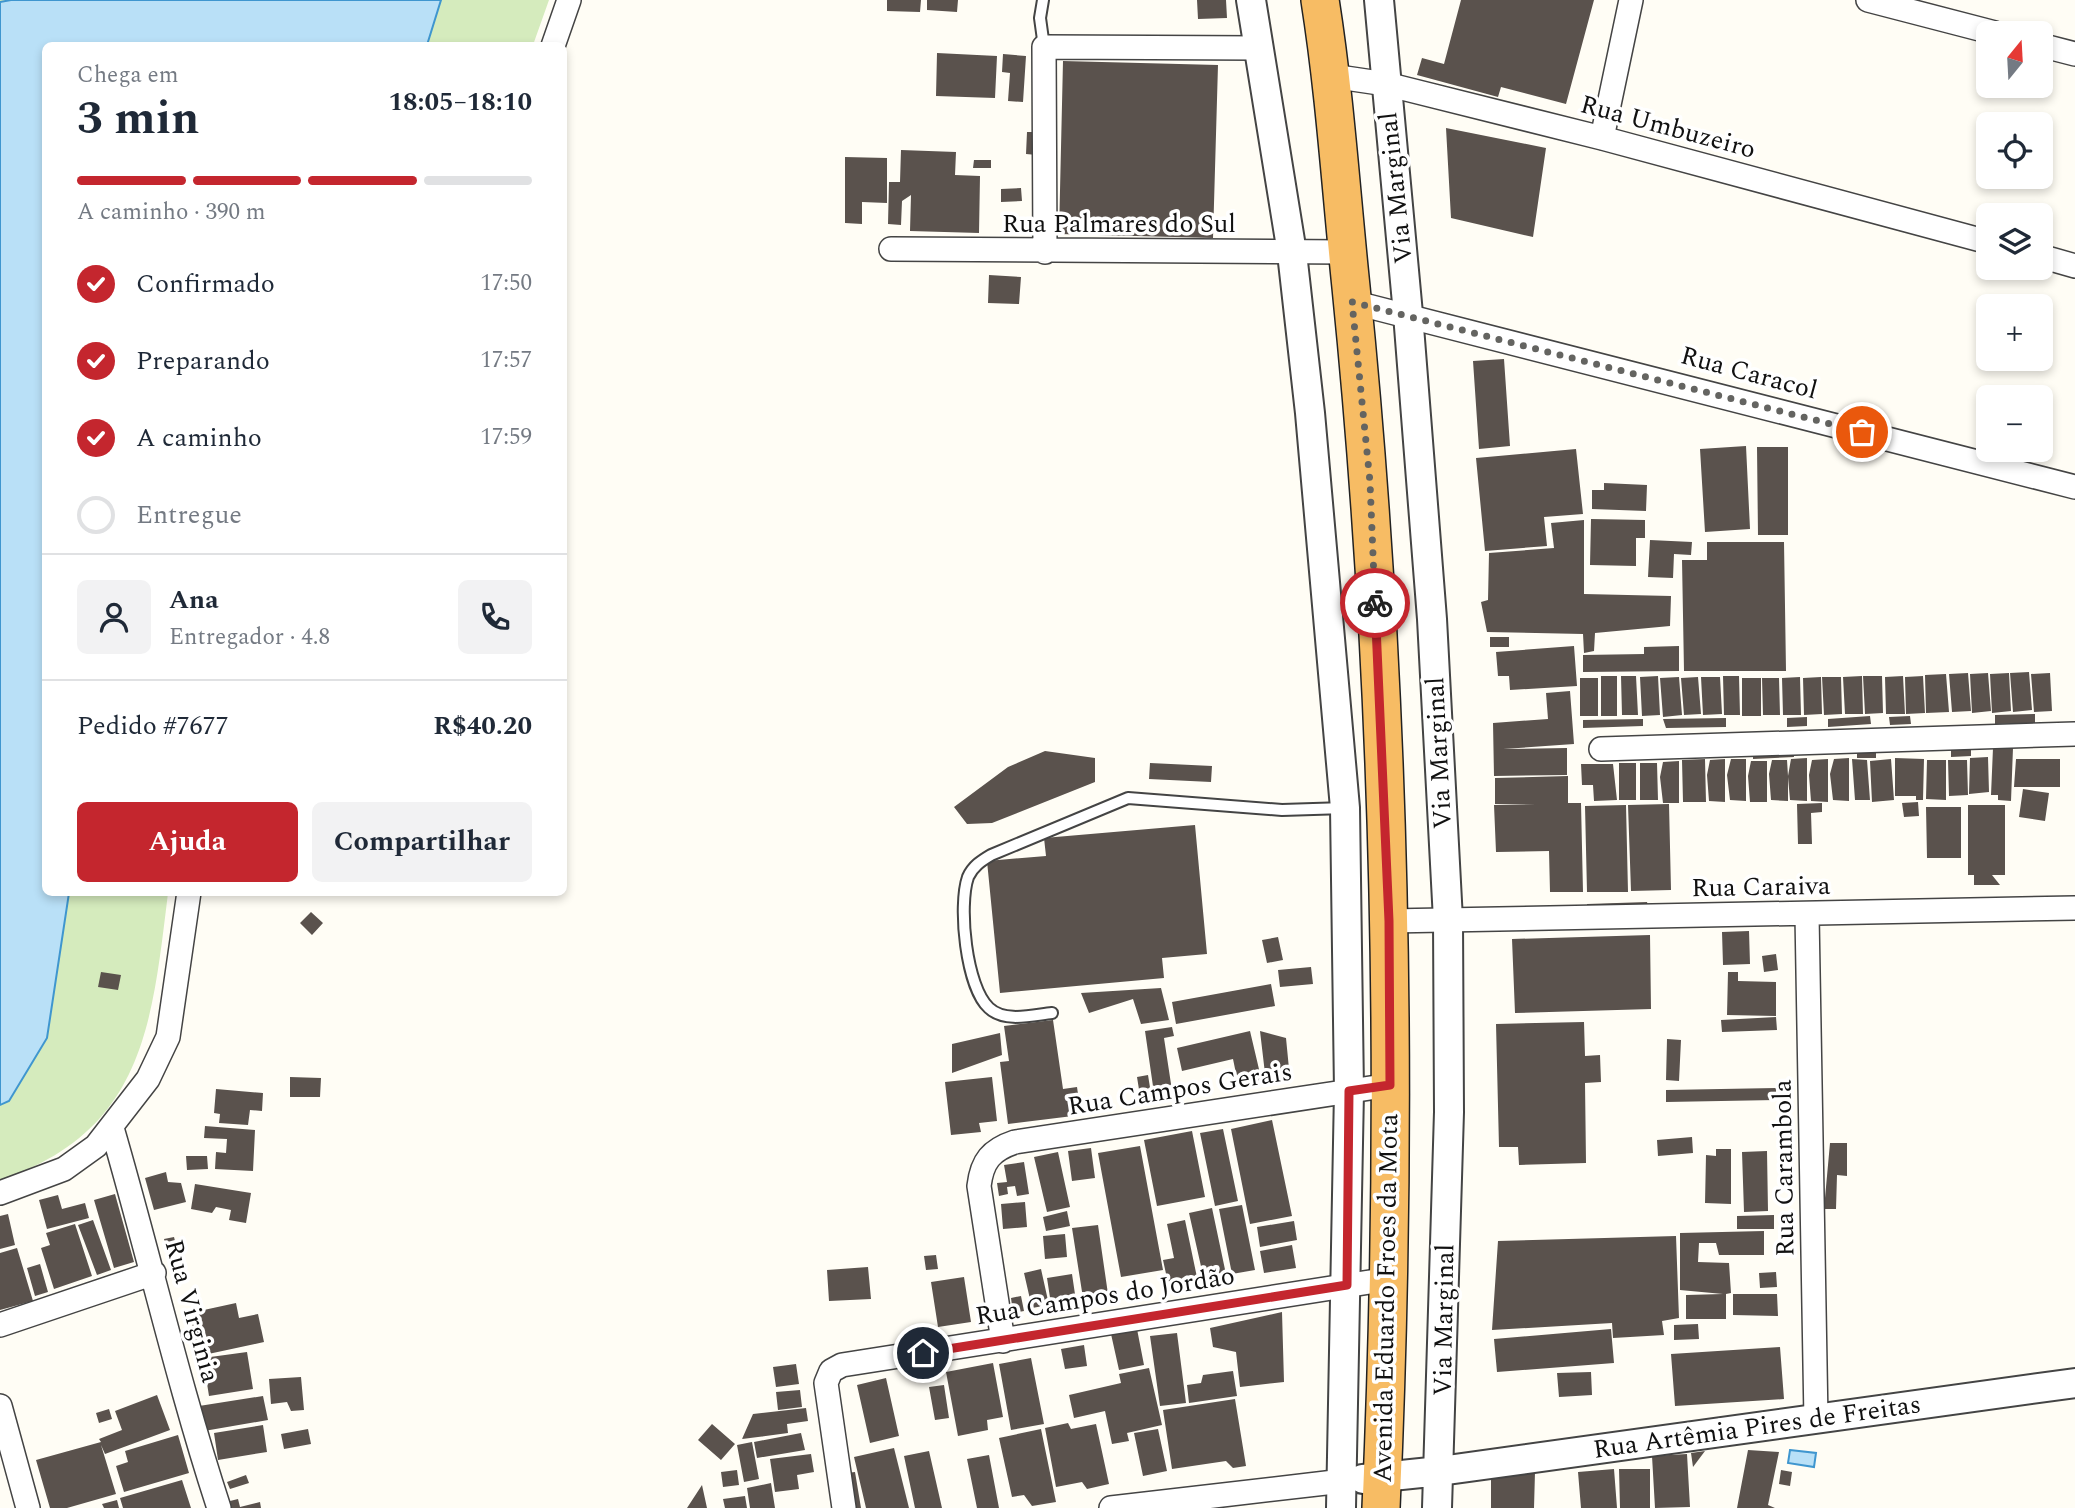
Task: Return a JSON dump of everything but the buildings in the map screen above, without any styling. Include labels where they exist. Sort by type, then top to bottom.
[{"type":"highway","name":"Avenida Eduardo Froes da Mota","points":[[1320,0],[1332,76],[1370,482],[1385,807],[1389,921],[1389,1279],[1381,1492]]},
{"type":"street","points":[[554,42],[569,0]]},
{"type":"street","points":[[1111,1508],[1342,1494],[1349,1091],[1345,808],[1310,413],[1292,253],[1251,0]]},
{"type":"street","name":"Via Marginal","points":[[1379,0],[1408,314],[1432,619],[1448,920],[1449,1112],[1437,1508]]},
{"type":"street","points":[[1602,138],[1631,0]]},
{"type":"street","points":[[1868,0],[1976,28]]},
{"type":"street","points":[[1045,252],[1044,47],[1259,48]]},
{"type":"street","points":[[2053,48],[2075,54]]},
{"type":"street","name":"Rua Umbuzeiro","points":[[1332,76],[1386,85],[1602,138],[1976,239]]},
{"type":"street","name":"Rua Palmares do Sul","points":[[891,249],[1045,252],[1347,251]]},
{"type":"street","points":[[2053,260],[2075,266]]},
{"type":"street","name":"Rua Caracol","points":[[1352,302],[1408,314],[2075,487]]},
{"type":"street","points":[[1601,749],[2075,734]]},
{"type":"street","points":[[1345,808],[1385,807]]},
{"type":"street","points":[[0,1193],[64,1169],[96,1146],[112,1129],[148,1079],[169,1037],[188,896]]},
{"type":"street","name":"Rua Caraiva","points":[[1389,921],[2075,908]]},
{"type":"street","name":"Rua Carambola","points":[[1807,915],[1816,1420]]},
{"type":"street","name":"Rua Campos Gerais","points":[[1003,1342],[980,1199],[981,1175],[992,1152],[1015,1142],[1390,1085]]},
{"type":"street","name":"Rua Virginia","points":[[112,1129],[154,1273],[198,1445],[219,1508]]},
{"type":"street","points":[[0,1325],[154,1273]]},
{"type":"street","name":"Rua Campos do Jordão","points":[[844,1508],[826,1383],[831,1371],[842,1365],[1003,1342],[1389,1279]]},
{"type":"street","name":"Rua Artêmia Pires de Freitas","points":[[1342,1494],[1381,1492],[1440,1471],[2075,1383]]},
{"type":"street","points":[[0,1406],[28,1508]]},
{"type":"lane","points":[[1042,0],[1040,18],[1044,47]]},
{"type":"lane","points":[[1052,1013],[1010,1017],[989,1008],[972,978],[964,910],[968,878],[974,866],[991,855],[1128,798],[1282,810],[1345,808]]},
{"type":"green space","points":[[0,0],[549,0],[534,42],[42,42],[42,896],[168,896],[146,1029],[132,1068],[112,1103],[85,1133],[48,1159],[0,1180]]},
{"type":"water","points":[[441,0],[428,42],[42,42],[42,896],[69,896],[47,1038],[9,1101],[0,1105],[0,2]]},
{"type":"water","points":[[1790,1450],[1816,1453],[1814,1467],[1788,1463]]},
{"type":"way so far","points":[[1375,603],[1370,482],[1352,302],[1408,314],[1862,432]]},
{"type":"route","points":[[923,1353],[1347,1285],[1349,1091],[1390,1085],[1389,921],[1375,603]]}]
